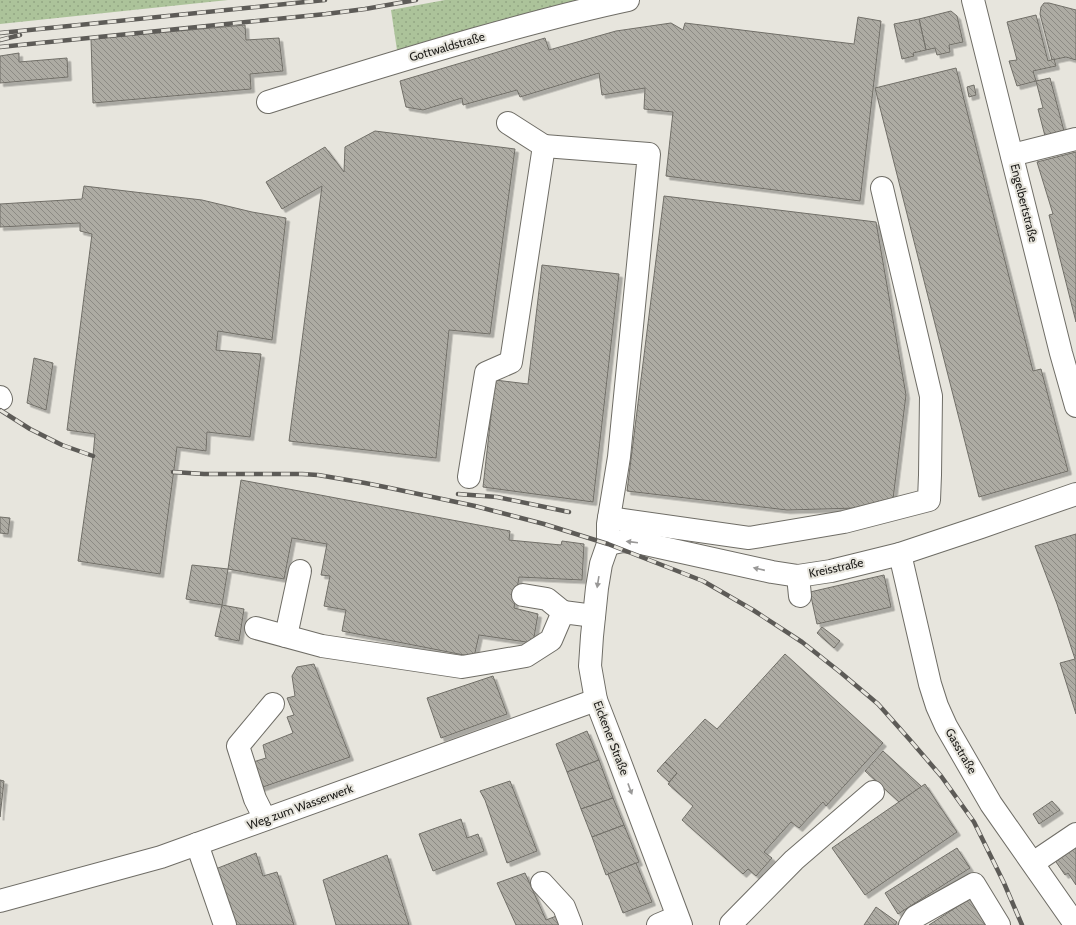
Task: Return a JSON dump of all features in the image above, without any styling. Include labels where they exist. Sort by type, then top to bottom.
[{"type":"street","name":"Gottwaldstraße","points":[[268,102],[389,64],[537,21],[628,0]]},
{"type":"street","name":"Engelbertstraße","points":[[973,0],[1061,353],[1076,406]]},
{"type":"street","points":[[469,477],[486,373],[512,362],[544,146],[508,123]]},
{"type":"street","points":[[1012,155],[1076,139]]},
{"type":"street","name":"Eickener Straße","points":[[544,146],[649,154],[619,457],[609,529],[601,564],[594,616],[590,666],[596,700],[618,757],[672,922]]},
{"type":"street","points":[[609,529],[749,538],[844,522],[929,500],[931,396],[882,188]]},
{"type":"street","name":"Kreisstraße","points":[[609,529],[623,541],[641,543],[772,572],[799,586],[831,571],[900,554],[1076,494]]},
{"type":"street","name":"Gasstraße","points":[[900,554],[930,684],[937,706],[946,726],[992,804],[1075,924]]},
{"type":"street","points":[[286,636],[300,570]]},
{"type":"street","points":[[522,595],[547,599],[563,612],[594,616]]},
{"type":"street","points":[[256,628],[322,646],[462,667],[526,656],[551,640],[563,612]]},
{"type":"street","name":"Weg zum Wasserwerk","points":[[0,901],[161,857],[596,700]]},
{"type":"street","points":[[265,819],[255,799],[238,746],[273,704]]},
{"type":"street","points":[[731,924],[794,860],[873,792]]},
{"type":"street","points":[[1032,863],[1076,834]]},
{"type":"street","points":[[197,844],[225,925]]},
{"type":"street","points":[[542,883],[564,907],[571,925]]},
{"type":"street","points":[[910,925],[915,917],[974,884],[999,925]]},
{"type":"green space","points":[[0,0],[228,0],[0,24]]},
{"type":"green space","points":[[445,0],[585,0],[397,50],[391,10]]},
{"type":"building","points":[[1044,3],[1076,10],[1076,60],[1066,57],[1052,60],[1040,14],[1041,7]]},
{"type":"building","points":[[951,11],[957,16],[963,42],[949,45],[950,52],[937,55],[935,48],[926,50],[919,19]]},
{"type":"building","points":[[1036,15],[1048,61],[1054,59],[1056,66],[1033,71],[1036,81],[1017,86],[1009,61],[1017,60],[1007,22]]},
{"type":"building","points":[[858,17],[881,21],[860,201],[666,176],[673,112],[644,109],[645,88],[602,95],[599,73],[520,97],[517,90],[463,105],[462,98],[423,110],[406,107],[400,81],[545,38],[549,50],[616,31],[671,23],[683,30],[685,23],[854,44]]},
{"type":"building","points":[[919,19],[926,50],[913,53],[914,56],[902,59],[894,24]]},
{"type":"building","points":[[245,25],[246,40],[279,38],[283,71],[250,74],[251,89],[93,103],[91,39]]},
{"type":"building","points":[[19,53],[19,62],[67,58],[68,77],[0,83],[0,56]]},
{"type":"building","points":[[956,68],[1033,371],[1041,369],[1068,471],[979,497],[875,88]]},
{"type":"building","points":[[1050,78],[1064,131],[1045,136],[1038,109],[1043,108],[1036,81]]},
{"type":"building","points":[[974,85],[976,95],[969,97],[967,87]]},
{"type":"building","points":[[375,131],[515,149],[490,334],[449,330],[436,458],[289,441],[322,186],[282,209],[266,182],[325,147],[344,172],[345,147]]},
{"type":"building","points":[[1076,152],[1076,322],[1049,215],[1053,214],[1037,162]]},
{"type":"building","points":[[84,186],[202,200],[252,212],[286,218],[272,340],[218,331],[216,350],[261,354],[250,437],[207,432],[206,451],[177,447],[160,574],[78,561],[95,434],[67,430],[92,234],[80,231],[80,223],[0,227],[0,204],[82,199]]},
{"type":"building","points":[[664,196],[876,222],[906,395],[892,507],[787,510],[627,491]]},
{"type":"building","points":[[542,265],[619,274],[593,502],[483,487],[495,380],[528,384]]},
{"type":"building","points":[[34,358],[53,363],[46,410],[27,403]]},
{"type":"building","points":[[241,480],[510,531],[509,540],[561,545],[562,541],[584,544],[582,580],[519,577],[514,608],[538,614],[533,643],[479,635],[474,657],[342,631],[346,610],[324,606],[330,576],[321,575],[327,544],[292,538],[284,579],[228,569]]},
{"type":"building","points":[[0,517],[10,518],[8,534],[0,533]]},
{"type":"building","points":[[1076,534],[1076,714],[1060,663],[1075,659],[1057,604],[1035,546]]},
{"type":"building","points":[[192,565],[228,569],[222,605],[186,599]]},
{"type":"building","points":[[884,575],[891,607],[817,624],[810,592]]},
{"type":"building","points":[[222,605],[244,609],[239,641],[215,636]]},
{"type":"building","points":[[822,627],[840,641],[834,648],[817,633]]},
{"type":"building","points":[[785,654],[883,743],[826,806],[823,802],[799,828],[791,822],[764,852],[772,858],[756,876],[748,869],[743,874],[682,820],[693,806],[668,784],[677,773],[665,762],[705,719],[717,729]]},
{"type":"building","points":[[314,664],[350,757],[260,788],[250,763],[266,758],[263,745],[293,733],[287,717],[294,715],[287,698],[295,696],[292,676],[297,667]]},
{"type":"building","points":[[493,676],[507,714],[441,738],[427,698]]},
{"type":"building","points":[[587,731],[599,760],[567,772],[556,744]]},
{"type":"building","points":[[883,751],[922,787],[899,802],[865,771]]},
{"type":"building","points":[[599,760],[613,798],[581,809],[567,772]]},
{"type":"building","points":[[665,762],[677,773],[669,782],[657,771]]},
{"type":"building","points":[[0,780],[4,781],[0,817]]},
{"type":"building","points":[[510,781],[537,851],[507,863],[485,800],[480,791]]},
{"type":"building","points":[[925,784],[957,832],[865,895],[832,848]]},
{"type":"building","points":[[613,798],[624,825],[592,837],[581,809]]},
{"type":"building","points":[[1052,801],[1060,810],[1039,824],[1033,814]]},
{"type":"building","points":[[461,819],[467,838],[478,834],[484,851],[433,871],[419,834]]},
{"type":"building","points":[[624,825],[639,862],[606,875],[592,837]]},
{"type":"building","points":[[1076,845],[1076,885],[1068,873],[1065,875],[1054,859]]},
{"type":"building","points":[[957,848],[970,868],[898,914],[885,893]]},
{"type":"building","points":[[256,853],[263,876],[277,872],[294,925],[232,925],[213,870]]},
{"type":"building","points":[[387,855],[409,925],[336,925],[323,880]]},
{"type":"building","points":[[636,863],[652,902],[623,913],[608,874]]},
{"type":"building","points":[[525,873],[546,920],[559,915],[562,925],[516,925],[497,883]]},
{"type":"building","points":[[972,897],[990,925],[929,925]]},
{"type":"building","points":[[876,907],[897,922],[895,925],[864,925]]},
{"type":"railway","points":[[0,33],[325,0]]},
{"type":"railway","points":[[0,47],[326,14],[416,0]]},
{"type":"railway","points":[[0,40],[20,35]]},
{"type":"railway","points":[[0,410],[30,429],[62,445],[93,456]]},
{"type":"railway","points":[[173,472],[204,474],[318,475],[390,488],[475,506],[544,524],[608,544],[703,581],[753,610],[802,642],[878,704],[941,776],[974,822],[1004,883],[1022,925]]},
{"type":"railway","points":[[458,494],[497,497],[569,512]]}]
